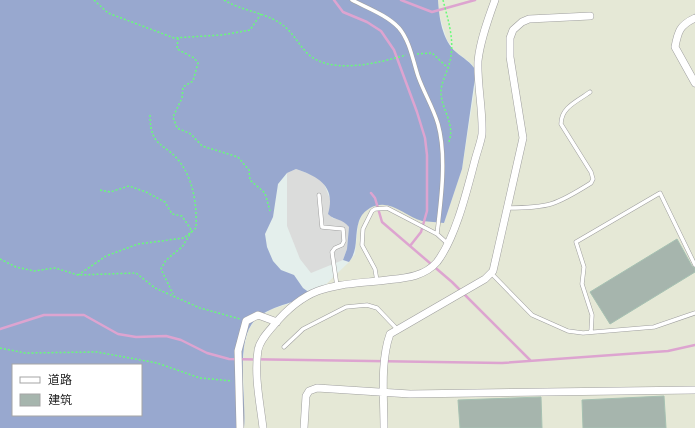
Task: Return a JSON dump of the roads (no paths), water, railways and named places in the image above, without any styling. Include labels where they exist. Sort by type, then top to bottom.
[{"type":"street","points":[[262,428],[256,367],[258,348],[265,336],[283,313],[303,297],[317,290],[337,286],[410,278],[436,263],[447,243],[466,197],[482,135],[478,61],[494,2]]},
{"type":"street","points":[[384,428],[386,352],[390,334],[485,279],[491,273],[523,138],[510,57],[510,38],[513,30],[522,22],[529,19],[590,16]]},
{"type":"street","points":[[695,18],[685,23],[679,31],[675,47],[695,83]]},
{"type":"street","points":[[240,428],[238,351],[246,321],[258,315],[277,322]]},
{"type":"street","points":[[304,428],[306,396],[309,391],[318,388],[410,394],[695,390]]},
{"type":"lane","points":[[352,0],[378,13],[399,28],[434,112],[438,126],[442,154],[442,182],[437,234]]},
{"type":"lane","points":[[507,208],[547,206],[563,201],[591,183],[593,179],[591,172],[560,124],[564,110],[590,92]]},
{"type":"lane","points":[[591,332],[592,315],[582,284],[584,267],[576,242],[660,193],[695,265]]},
{"type":"lane","points":[[319,195],[322,227],[343,229],[344,241],[342,245],[335,248],[332,252],[337,286]]},
{"type":"lane","points":[[377,281],[375,269],[362,245],[363,229],[366,220],[375,209],[387,208],[437,234],[447,243]]},
{"type":"lane","points":[[491,273],[532,315],[568,331],[591,332],[654,327],[695,313]]},
{"type":"lane","points":[[284,347],[303,329],[346,307],[367,305],[376,308],[398,330]]},
{"type":"waterway","points":[[334,0],[343,12],[367,22],[381,31],[394,50],[417,112],[425,138],[427,155],[427,211],[421,232],[410,246]]},
{"type":"waterway","points":[[401,0],[432,12],[475,0]]},
{"type":"waterway","points":[[371,193],[375,198],[382,222],[452,282],[530,360]]},
{"type":"waterway","points":[[0,329],[44,315],[84,315],[118,334],[136,337],[166,336],[181,340],[207,353],[229,359],[502,363],[668,351],[695,345]]}]
